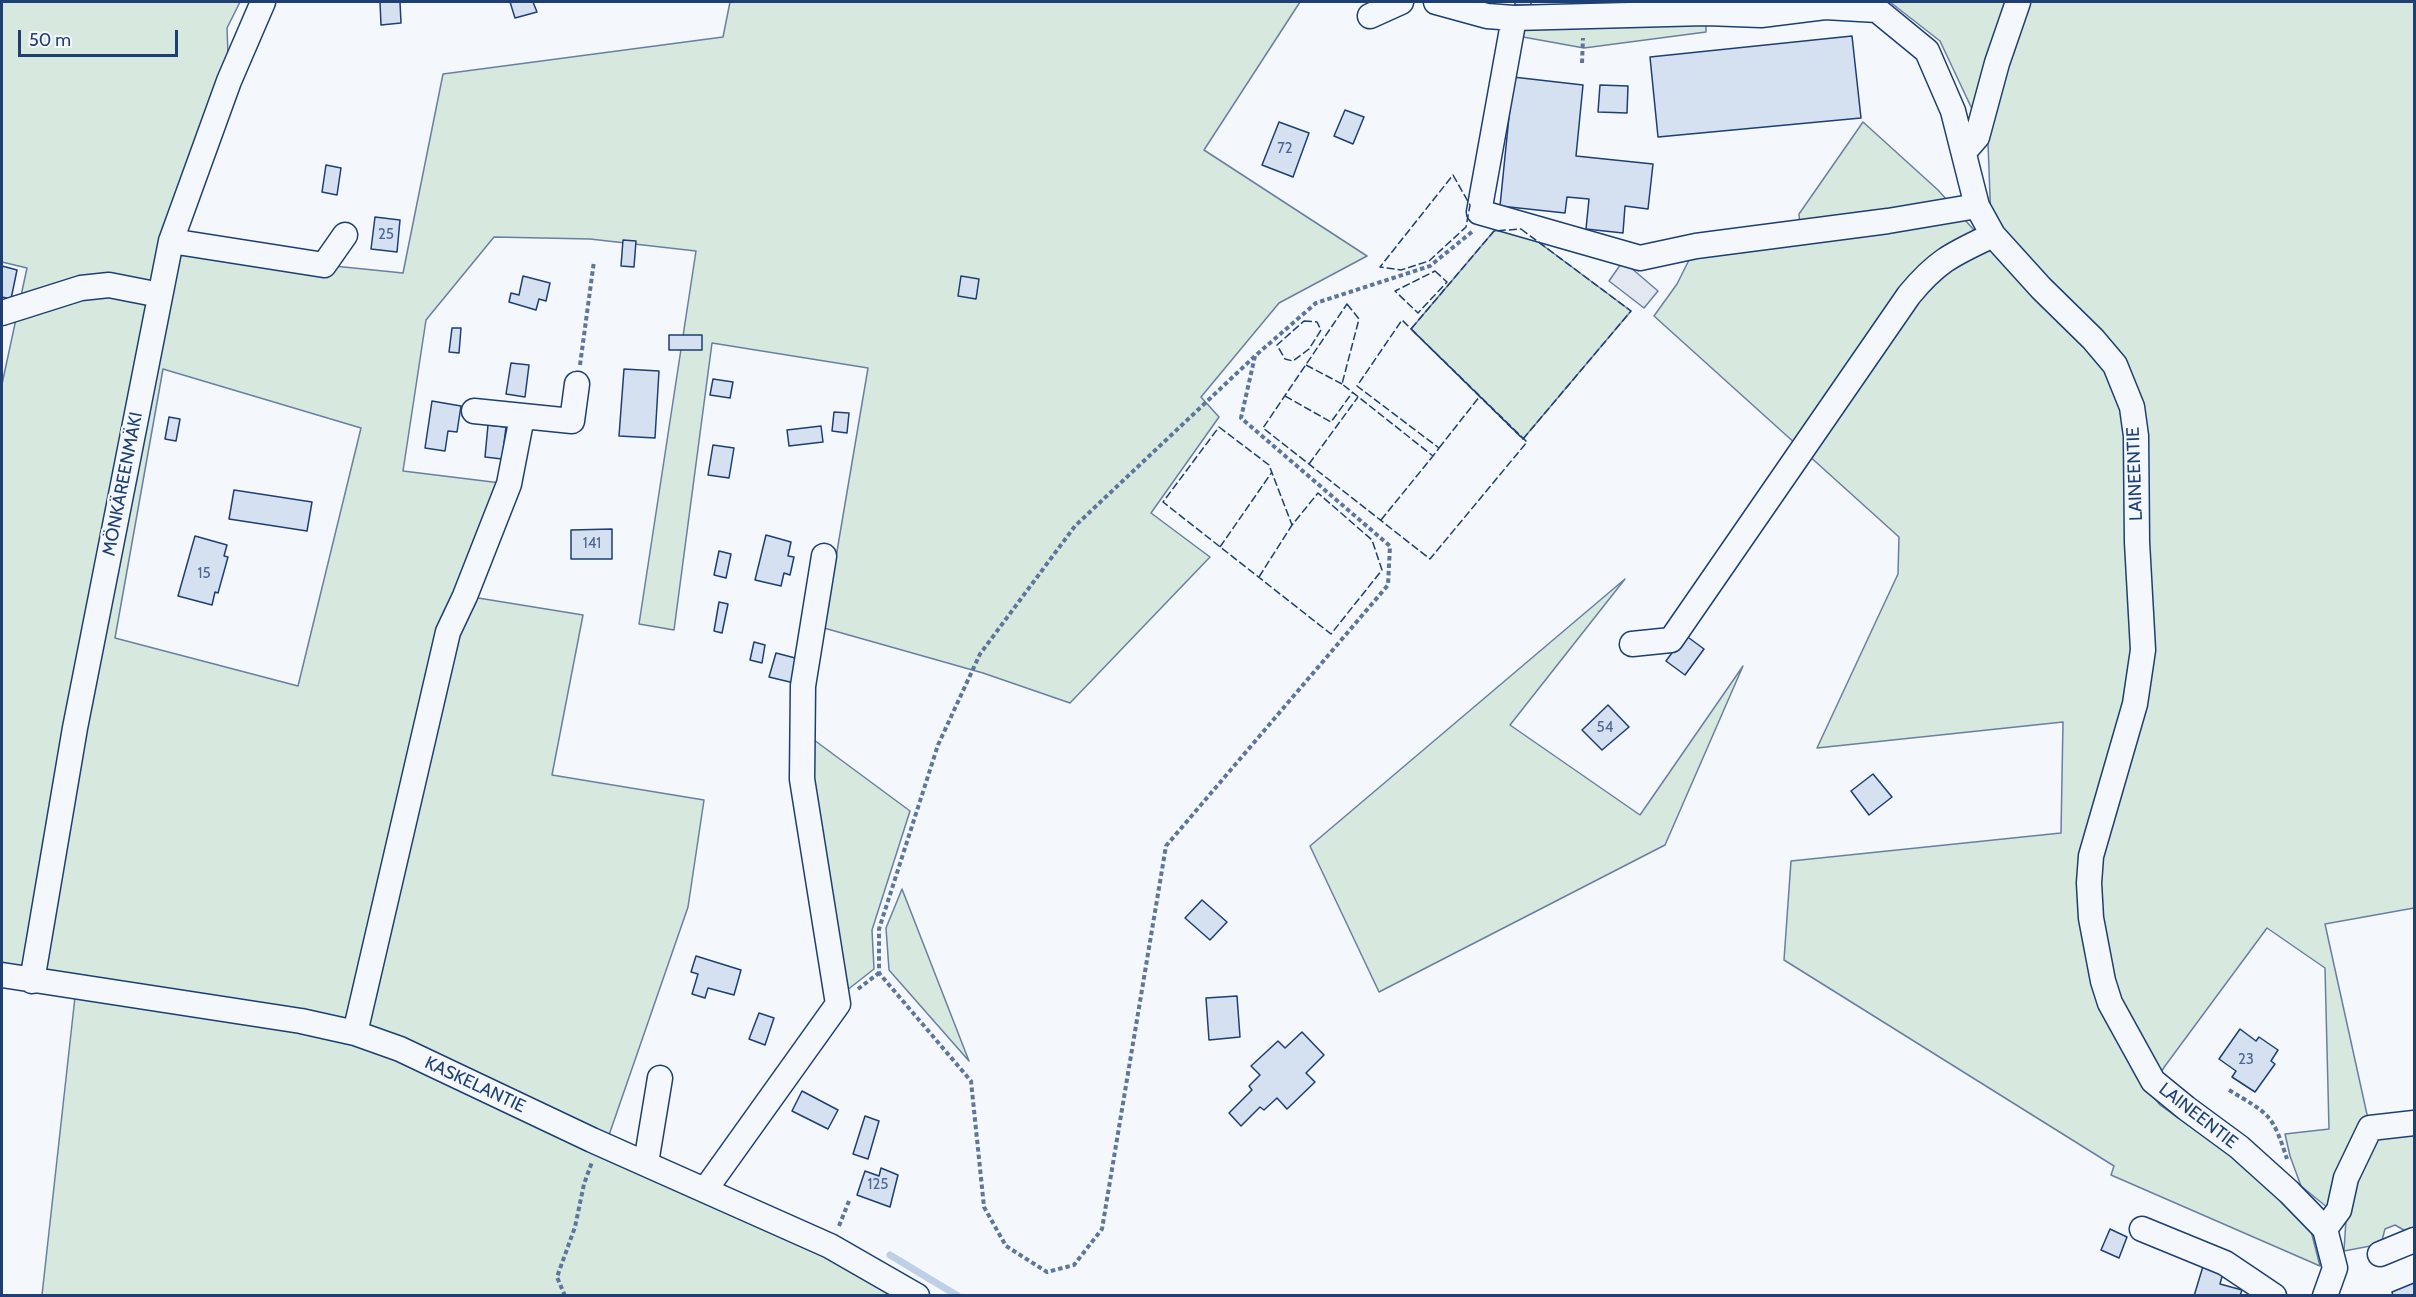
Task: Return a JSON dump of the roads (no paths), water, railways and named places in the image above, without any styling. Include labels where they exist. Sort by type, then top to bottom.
[{"type":"street","name":"MÖNKÄREENMÄKI","points":[[32,981],[77,717],[171,241],[229,81],[263,2]]},
{"type":"street","points":[[1370,16],[1401,2]]},
{"type":"street","name":"LAINEENTIE","points":[[1436,2],[1488,16],[1514,18],[1706,13],[1761,15],[1825,7],[1877,10],[1927,51],[1953,111],[1977,206],[1994,235],[2115,365],[2132,407],[2136,436],[2137,542],[2144,650],[2134,704],[2091,856],[2089,883],[2091,918],[2103,981],[2110,1003],[2153,1081],[2239,1147],[2289,1192],[2325,1229],[2335,1268],[2325,1296]]},
{"type":"street","points":[[1964,152],[1977,137],[1996,63],[2018,2]]},
{"type":"street","points":[[1514,18],[1479,212],[1640,258],[1696,246],[1888,221],[1977,206]]},
{"type":"street","points":[[171,241],[324,265],[345,235]]},
{"type":"street","points":[[1632,645],[1671,640],[1909,295],[1930,271],[1950,255],[1994,235]]},
{"type":"street","points":[[2,313],[81,288],[109,285],[160,295]]},
{"type":"street","points":[[474,411],[572,421],[577,384]]},
{"type":"street","points":[[355,1033],[448,632],[465,596],[509,484],[522,417]]},
{"type":"street","points":[[705,1190],[838,1004],[802,779],[803,686],[824,556]]},
{"type":"street","name":"KASKELANTIE","points":[[2,975],[301,1021],[355,1033],[400,1049],[592,1140],[830,1246],[917,1296]]},
{"type":"street","points":[[646,1163],[660,1078]]},
{"type":"street","points":[[2325,1229],[2339,1210],[2346,1178],[2370,1128],[2415,1123]]},
{"type":"street","points":[[2142,1229],[2225,1263],[2274,1296]]},
{"type":"street","points":[[2380,1254],[2415,1240]]},
{"type":"waterway","points":[[890,1255],[958,1296]]}]
